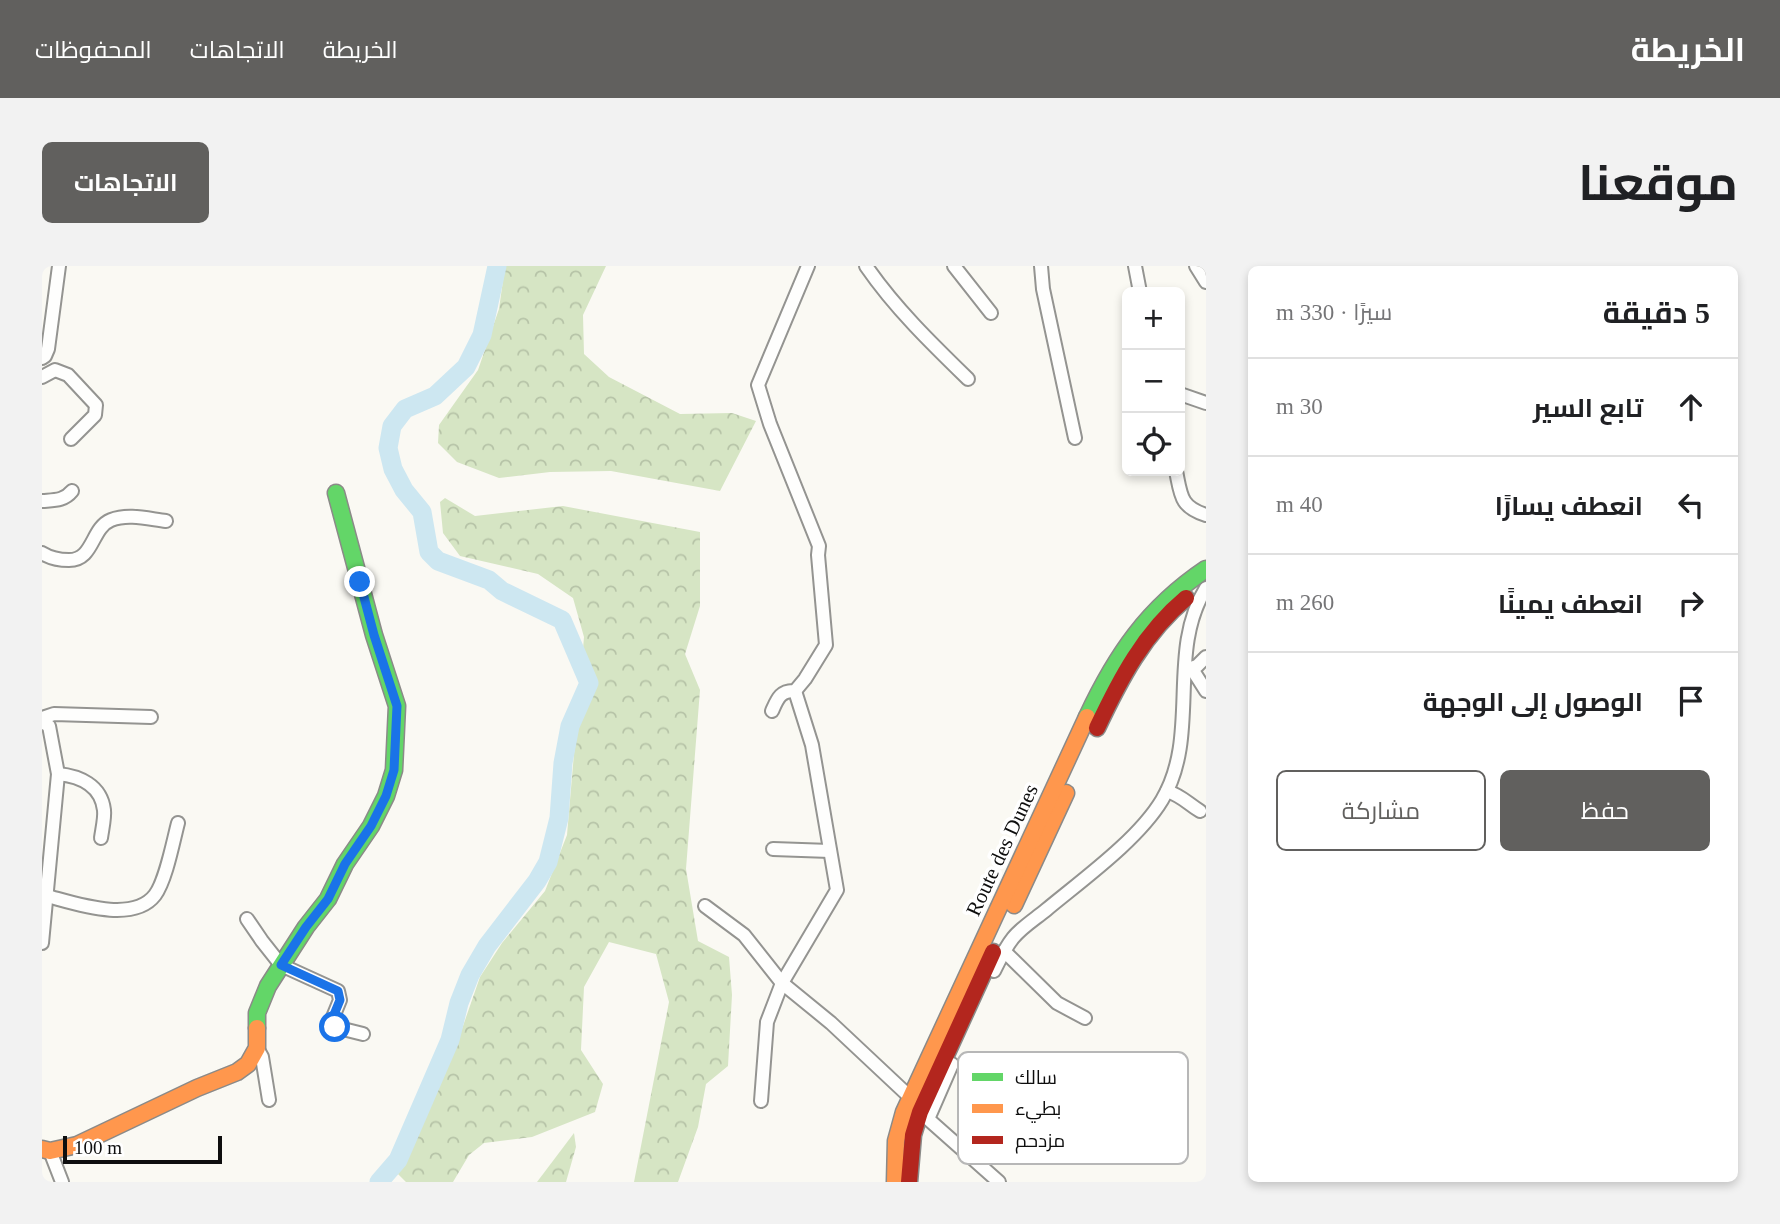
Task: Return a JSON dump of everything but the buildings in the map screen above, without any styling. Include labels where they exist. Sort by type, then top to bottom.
[{"type":"main road","points":[[46,1150],[77,1145],[237,1072],[248,1064],[257,1048],[257,1013],[268,986],[306,927],[328,899],[345,864],[371,826],[386,796],[394,770],[397,706],[374,635],[336,493]]},
{"type":"main road","name":"Route des Dunes","points":[[895,1182],[896,1141],[904,1112],[1102,685],[1135,631],[1150,614],[1182,584],[1206,569]]},
{"type":"main road","name":"Route des Dunes","points":[[909,1182],[913,1135],[925,1101],[1111,698],[1135,655],[1155,628],[1178,604],[1206,586]]},
{"type":"street","points":[[60,266],[44,357],[55,370],[68,374],[96,405],[95,415],[71,439]]},
{"type":"street","points":[[795,691],[826,645],[819,546],[770,424],[758,385],[808,266]]},
{"type":"street","points":[[866,266],[908,319],[968,379]]},
{"type":"street","points":[[954,266],[991,313]]},
{"type":"street","points":[[1041,266],[1043,289],[1075,438]]},
{"type":"street","points":[[1135,266],[1139,287]]},
{"type":"street","points":[[1196,266],[1206,282]]},
{"type":"street","points":[[42,377],[55,370]]},
{"type":"street","points":[[1185,396],[1206,403]]},
{"type":"street","points":[[1177,476],[1186,505],[1206,515]]},
{"type":"street","points":[[42,501],[59,500],[72,491]]},
{"type":"street","points":[[42,553],[62,560],[76,560],[84,555],[105,523],[113,519],[124,517],[166,521]]},
{"type":"street","points":[[958,1052],[1004,951],[1024,928],[1139,829],[1162,801],[1174,777],[1180,752],[1189,669],[1189,627],[1197,602],[1206,586]]},
{"type":"street","points":[[1189,669],[1206,657]]},
{"type":"street","points":[[1189,669],[1206,691]]},
{"type":"street","points":[[772,711],[778,696],[787,690],[795,691]]},
{"type":"street","points":[[761,1101],[768,1022],[782,983],[836,890],[812,745],[795,691]]},
{"type":"street","points":[[42,943],[58,774],[48,726],[42,720],[54,714],[151,717]]},
{"type":"street","points":[[58,774],[73,776],[89,783],[98,792],[104,809],[101,838]]},
{"type":"street","points":[[1167,790],[1182,796],[1187,803],[1200,811]]},
{"type":"street","points":[[47,896],[110,911],[141,905],[156,895],[178,823]]},
{"type":"street","points":[[773,849],[830,851]]},
{"type":"street","points":[[705,906],[744,935],[782,983],[831,1023],[911,1098]]},
{"type":"street","points":[[247,919],[281,965],[338,991],[340,1000],[331,1022],[335,1027],[363,1034]]},
{"type":"street","points":[[1004,951],[1057,1003],[1085,1018]]},
{"type":"street","points":[[257,1048],[262,1057],[269,1100]]},
{"type":"street","points":[[958,1053],[928,1119],[958,1146]]},
{"type":"street","points":[[46,1150],[62,1182]]},
{"type":"street","points":[[979,1164],[999,1182]]},
{"type":"green space","points":[[505,266],[606,266],[583,315],[584,354],[609,377],[680,414],[732,413],[756,421],[720,491],[611,471],[550,472],[499,478],[457,462],[438,443],[439,425],[478,370],[499,309]]},
{"type":"green space","points":[[445,498],[475,516],[563,506],[700,532],[700,606],[685,654],[700,690],[686,869],[698,941],[729,957],[732,995],[728,1066],[706,1084],[698,1127],[678,1182],[634,1182],[669,1002],[656,954],[609,942],[584,987],[581,1050],[603,1084],[595,1112],[532,1137],[484,1143],[469,1155],[453,1182],[406,1182],[397,1173],[455,1049],[480,977],[502,943],[545,891],[567,835],[584,637],[573,598],[538,574],[460,556],[443,533],[440,502]]},
{"type":"green space","points":[[574,1133],[576,1147],[566,1182],[537,1182]]},
{"type":"waterway","points":[[379,1182],[398,1160],[450,1040],[459,1003],[470,975],[487,946],[537,881],[548,862],[559,818],[563,763],[570,726],[589,683],[562,620],[502,591],[489,580],[438,561],[429,552],[422,512],[404,490],[393,469],[388,448],[392,426],[405,409],[435,396],[466,367],[482,335],[497,266]]},
{"type":"traffic: fast","points":[[257,1028],[257,1013],[268,986],[306,927],[328,899],[345,864],[371,826],[386,796],[394,770],[397,706],[374,635],[336,493]]},
{"type":"traffic: fast","points":[[1087,717],[1110,673],[1136,634],[1167,600],[1206,569]]},
{"type":"traffic: slow","points":[[895,1182],[896,1141],[904,1112],[1087,717]]},
{"type":"traffic: slow","points":[[1014,905],[1066,793]]},
{"type":"traffic: slow","points":[[42,1149],[50,1151],[77,1145],[237,1072],[248,1064],[257,1048],[257,1028]]},
{"type":"traffic: jam","points":[[1097,728],[1134,658],[1158,626],[1186,598]]},
{"type":"traffic: jam","points":[[909,1182],[913,1135],[920,1112],[993,952]]},
{"type":"route","points":[[335,1027],[331,1022],[338,1009],[338,991],[281,965],[328,899],[345,864],[371,826],[386,796],[394,770],[397,706],[360,582]]}]
